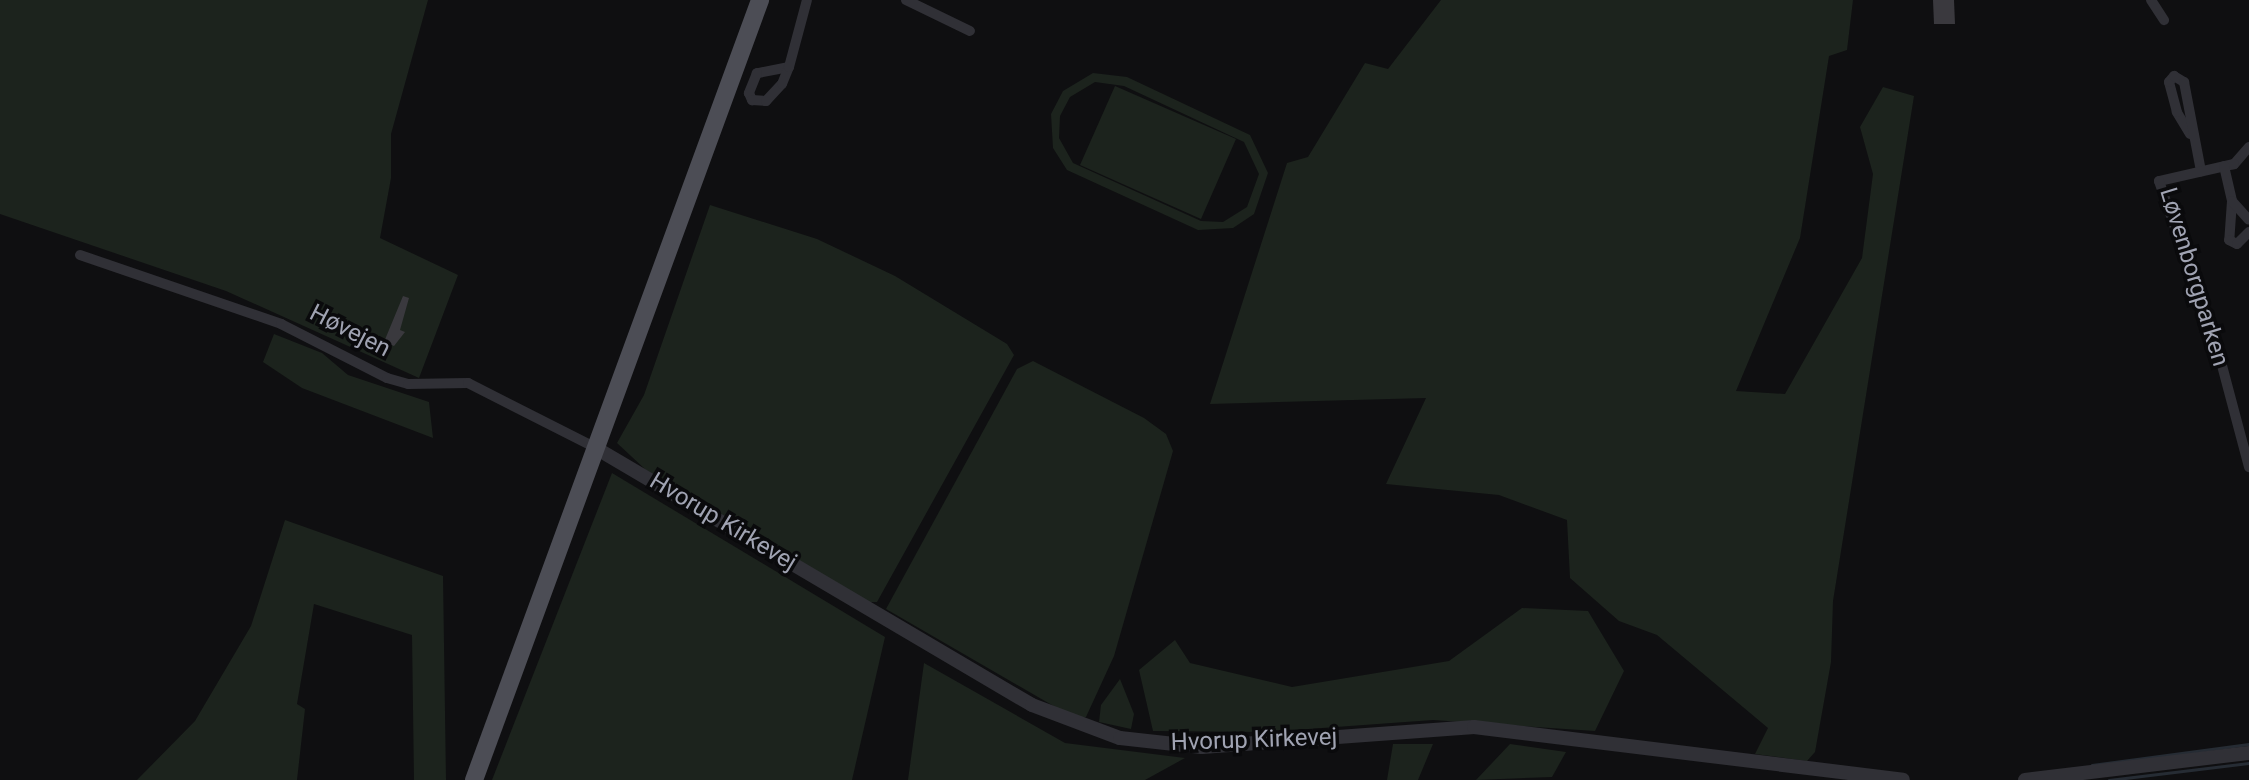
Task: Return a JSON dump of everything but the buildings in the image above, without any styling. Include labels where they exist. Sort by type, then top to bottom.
[{"type":"main road","points":[[474,780],[507,681],[760,0]]},
{"type":"main road","points":[[465,780],[507,681]]},
{"type":"street","points":[[789,67],[807,0]]},
{"type":"street","points":[[906,0],[970,31]]},
{"type":"street","points":[[2151,0],[2164,20]]},
{"type":"street","name":"Løvenborgparken","points":[[2190,134],[2195,124],[2184,82],[2174,76],[2169,84],[2177,113],[2190,134],[2201,171]]},
{"type":"street","name":"Løvenborgparken","points":[[2249,148],[2240,161],[2159,181],[2247,452],[2249,467]]},
{"type":"street","name":"Løvenborgparken","points":[[2224,166],[2232,201],[2229,240],[2237,244],[2249,232]]},
{"type":"street","name":"Løvenborgparken","points":[[2232,201],[2249,220]]},
{"type":"street","name":"Høvejen","points":[[80,255],[281,324],[387,378],[408,384],[468,383],[594,447]]},
{"type":"street","name":"Hvorup Kirkevej","points":[[594,447],[1032,705],[1120,738],[1202,747],[1474,727],[1903,780]]},
{"type":"street","points":[[2025,780],[2249,753]]},
{"type":"shaded area","points":[[0,0],[428,0],[391,134],[391,178],[380,238],[458,275],[419,378],[226,291],[0,214]]},
{"type":"shaded area","points":[[1441,0],[1853,0],[1847,50],[1829,56],[1800,238],[1736,391],[1785,394],[1862,258],[1873,174],[1860,127],[1883,87],[1914,96],[1833,601],[1831,662],[1815,752],[1807,761],[1755,754],[1768,728],[1657,635],[1619,621],[1570,578],[1567,520],[1499,495],[1386,484],[1426,398],[1210,404],[1287,163],[1308,157],[1365,63],[1388,69]]},
{"type":"shaded area","points":[[1093,73],[1127,77],[1250,135],[1268,173],[1254,214],[1233,228],[1198,230],[1067,170],[1053,148],[1051,114],[1063,91]],"holes":[[[1095,82],[1124,86],[1244,142],[1259,174],[1247,207],[1223,222],[1201,221],[1073,163],[1059,138],[1060,116],[1070,97]]]},
{"type":"shaded area","points":[[1115,86],[1236,139],[1201,219],[1080,165]]},
{"type":"shaded area","points":[[710,205],[817,239],[895,276],[1007,344],[1014,355],[877,602],[868,602],[646,470],[617,443],[644,395]]},
{"type":"shaded area","points":[[274,334],[322,353],[348,375],[429,402],[433,438],[302,388],[263,362]]},
{"type":"shaded area","points":[[1033,361],[1144,418],[1166,434],[1173,451],[1114,656],[1086,717],[1076,719],[886,609],[1017,369]]},
{"type":"shaded area","points":[[612,473],[885,637],[852,780],[492,780]]},
{"type":"shaded area","points":[[285,520],[443,576],[446,780],[414,780],[412,635],[314,604],[297,704],[305,709],[297,780],[137,780],[195,721],[251,626]]},
{"type":"shaded area","points":[[1522,608],[1588,611],[1624,671],[1595,731],[1433,720],[1265,732],[1153,731],[1139,670],[1175,640],[1190,663],[1292,687],[1449,661]]},
{"type":"shaded area","points":[[924,663],[1065,743],[1185,758],[1145,780],[908,780]]},
{"type":"shaded area","points":[[1120,679],[1134,714],[1131,729],[1099,722],[1101,705]]},
{"type":"shaded area","points":[[1393,744],[1433,744],[1418,780],[1387,780]]},
{"type":"shaded area","points":[[1510,744],[1566,752],[1552,777],[1476,780]]},
{"type":"waterway","points":[[2092,765],[2249,744]]},
{"type":"waterway","points":[[2109,780],[2249,763]]}]
